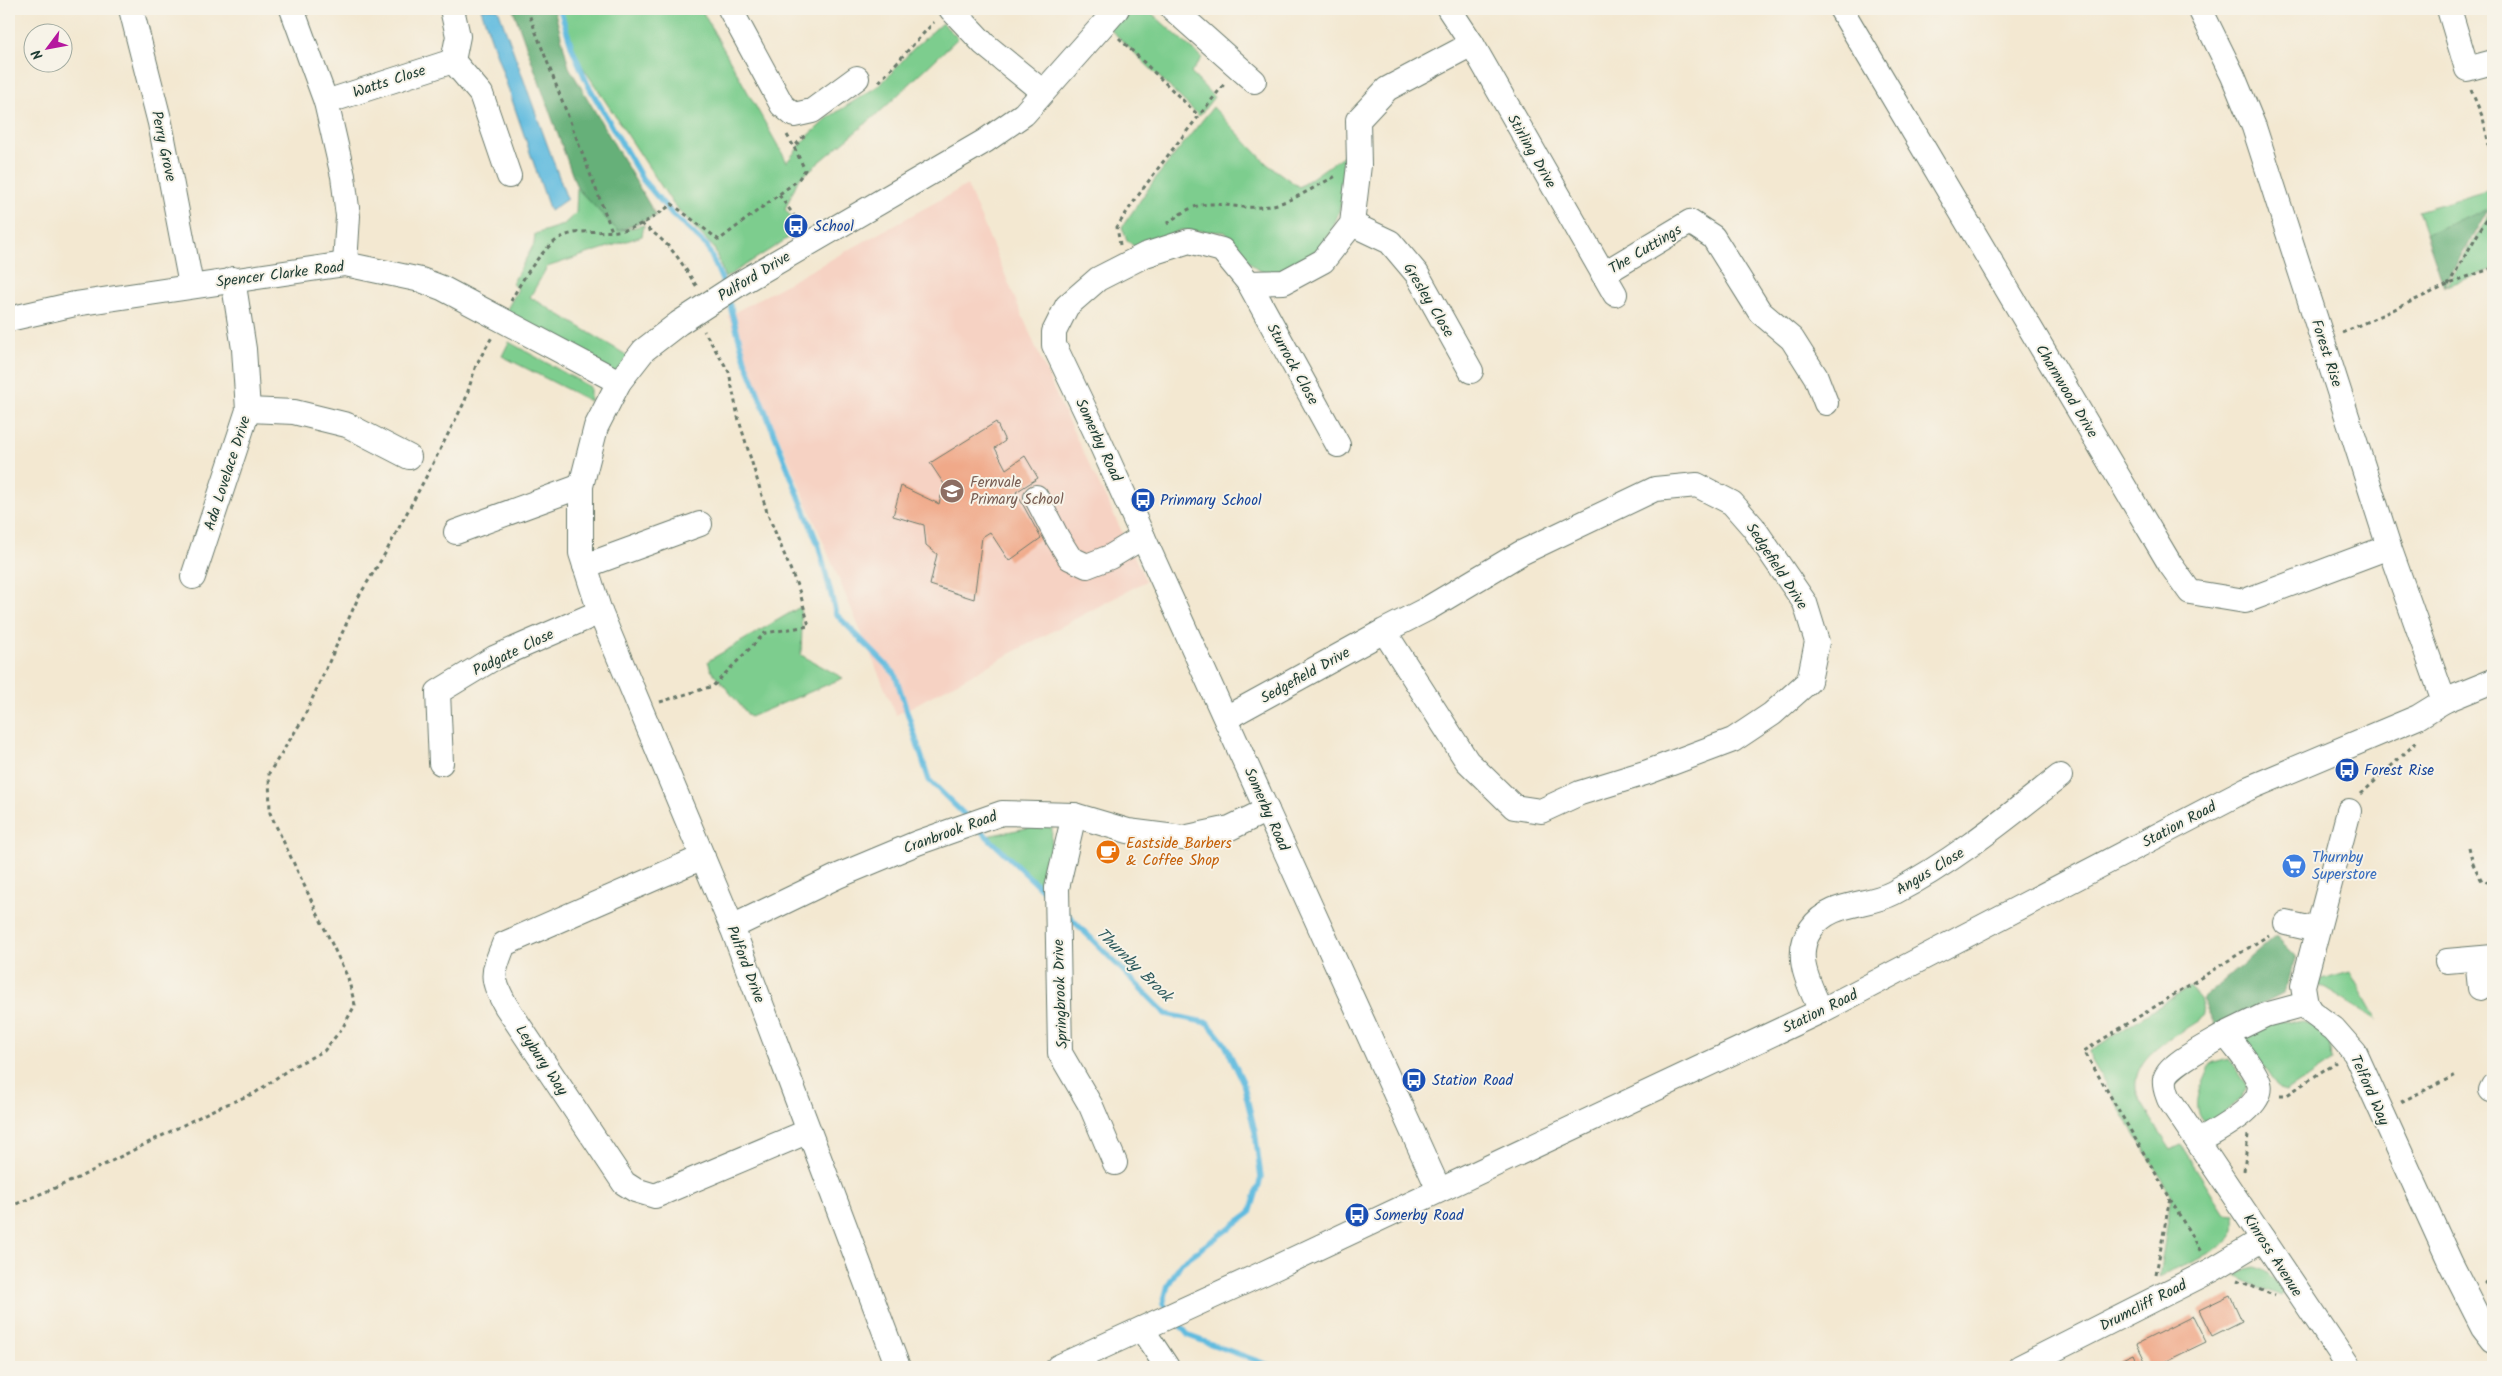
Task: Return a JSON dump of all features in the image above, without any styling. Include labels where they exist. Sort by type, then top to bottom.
[{"type":"street","name":"Perry Grove","points":[[131,9],[160,123],[191,285]]},
{"type":"street","points":[[292,9],[326,102],[343,176],[348,216],[345,264]]},
{"type":"street","points":[[452,9],[458,36],[460,69],[481,94],[509,176]]},
{"type":"street","points":[[951,9],[984,44],[1043,92]]},
{"type":"street","points":[[1173,9],[1246,74]]},
{"type":"street","name":"Stirling Drive","points":[[1449,9],[1472,44],[1609,284]]},
{"type":"street","name":"Charnwood Drive","points":[[1841,9],[2155,538],[2190,592],[2245,601],[2389,547]]},
{"type":"street","name":"Forest Rise","points":[[2200,9],[2233,76],[2254,127],[2389,547],[2444,701]]},
{"type":"street","points":[[2449,9],[2467,69],[2493,62]]},
{"type":"street","points":[[731,10],[782,105],[794,115],[812,111],[857,78]]},
{"type":"street","name":"Pulford Drive","points":[[898,1367],[732,926],[600,612],[581,553],[581,486],[596,426],[619,382],[644,350],[700,309],[813,240],[985,141],[1024,114],[1111,16]]},
{"type":"street","points":[[1249,283],[1284,282],[1323,261],[1352,224],[1359,165],[1358,120],[1387,89],[1472,44]]},
{"type":"street","name":"Watts Close","points":[[326,102],[460,69]]},
{"type":"street","name":"The Cuttings","points":[[1609,284],[1690,222],[1713,237],[1760,312],[1792,338],[1816,377],[1826,403]]},
{"type":"street","name":"Gresley Close","points":[[1352,224],[1390,242],[1417,274],[1471,371]]},
{"type":"street","name":"Somerby Road","points":[[1249,283],[1222,250],[1189,241],[1129,263],[1098,279],[1067,306],[1054,332],[1054,345],[1226,718],[1439,1190]]},
{"type":"street","name":"Spencer Clarke Road","points":[[9,319],[75,304],[191,285],[345,264],[421,280],[442,288],[619,382]]},
{"type":"street","name":"Ada Lovelace Drive","points":[[194,577],[248,410],[244,349],[233,279]]},
{"type":"street","name":"Sturrock Close","points":[[1249,283],[1338,445]]},
{"type":"street","points":[[248,410],[294,412],[347,425],[409,457]]},
{"type":"street","name":"Sedgefield Drive","points":[[1226,718],[1521,553],[1655,489],[1697,484],[1732,503],[1754,526],[1805,602],[1817,642],[1809,681],[1772,714],[1733,740],[1648,772],[1580,793],[1541,811],[1514,807],[1467,761],[1384,631]]},
{"type":"street","points":[[456,532],[581,486]]},
{"type":"street","points":[[1036,497],[1070,558],[1087,566],[1110,557],[1143,537]]},
{"type":"street","points":[[585,566],[700,524]]},
{"type":"street","name":"Padgate Close","points":[[441,763],[438,692],[494,658],[600,612]]},
{"type":"street","name":"Station Road","points":[[1058,1367],[1821,1011],[2247,789],[2418,717],[2444,701],[2493,681]]},
{"type":"street","name":"Angus Close","points":[[1821,1011],[1806,976],[1802,959],[1804,942],[1811,928],[1837,908],[1890,895],[1939,867],[1975,844],[2060,776]]},
{"type":"street","name":"Cranbrook Road","points":[[732,926],[855,868],[917,843],[1002,813],[1074,815],[1128,830],[1183,838],[1230,828],[1267,810]]},
{"type":"street","points":[[2306,1004],[2303,986],[2349,811]]},
{"type":"street","name":"Springbrook Drive","points":[[1074,815],[1057,888],[1060,1053],[1091,1106],[1115,1163]]},
{"type":"street","name":"Leybury Way","points":[[703,858],[504,944],[494,968],[494,985],[624,1183],[635,1190],[655,1196],[809,1131]]},
{"type":"street","points":[[2286,923],[2317,930]]},
{"type":"street","points":[[2447,961],[2485,958],[2480,988]]},
{"type":"street","name":"Kinross Avenue","points":[[2306,1004],[2264,1015],[2226,1034],[2173,1067],[2164,1079],[2170,1099],[2233,1192],[2298,1295],[2349,1367]]},
{"type":"street","name":"Telford Way","points":[[2306,1004],[2311,1012],[2334,1029],[2355,1053],[2451,1264],[2483,1327],[2493,1340]]},
{"type":"street","points":[[2198,1142],[2241,1114],[2257,1101],[2260,1092],[2256,1078],[2226,1034]]},
{"type":"street","name":"Drumcliff Road","points":[[2020,1367],[2212,1270],[2263,1239]]},
{"type":"street","points":[[1142,1329],[1167,1367]]},
{"type":"path","points":[[527,9],[612,231]]},
{"type":"path","points":[[1111,16],[1199,116]]},
{"type":"path","points":[[2467,69],[2471,91],[2482,118],[2493,163]]},
{"type":"path","points":[[1129,263],[1126,261],[1119,243],[1117,227],[1151,176],[1199,116],[1246,74]]},
{"type":"path","points":[[1163,228],[1181,212],[1200,204],[1267,206],[1289,201],[1359,165]]},
{"type":"path","points":[[9,1207],[82,1176],[216,1109],[255,1093],[292,1067],[324,1051],[343,1027],[355,1005],[348,978],[270,813],[269,773],[303,719],[359,596],[386,552],[465,401],[476,365],[522,281],[551,245],[563,236],[584,231],[612,231],[642,224],[673,204],[719,240],[779,195],[813,240]]},
{"type":"path","points":[[2447,286],[2493,208]]},
{"type":"path","points":[[640,706],[665,701],[713,686],[765,633],[810,626],[800,593],[767,512],[738,417],[729,372],[701,328],[699,290],[672,248],[659,235],[642,224]]},
{"type":"path","points":[[2323,341],[2447,286],[2493,268]]},
{"type":"path","points":[[2349,811],[2357,797],[2417,743],[2424,728],[2418,717]]},
{"type":"path","points":[[2469,847],[2473,864],[2482,881],[2493,883]]},
{"type":"path","points":[[2260,1092],[2286,1095],[2336,1062],[2355,1053]]},
{"type":"path","points":[[2381,1113],[2458,1074]]},
{"type":"path","points":[[2233,1192],[2242,1185],[2249,1125],[2241,1114]]},
{"type":"path","points":[[2170,1198],[2212,1270],[2289,1301],[2298,1295]]},
{"type":"shaded area","name":"Fernvale Primary School","points":[[967,185],[1059,402],[1146,581],[896,715],[728,316]]},
{"type":"green space","points":[[513,9],[554,9],[569,67],[656,216],[618,231],[577,188]]},
{"type":"green space","points":[[559,9],[701,9],[787,162],[805,139],[829,117],[881,84],[913,49],[942,23],[958,38],[882,110],[798,180],[785,209],[801,230],[725,278],[714,248],[673,204],[573,52]]},
{"type":"green space","points":[[1120,9],[1147,9],[1202,58],[1191,73],[1214,97],[1199,116],[1104,23]]},
{"type":"green space","points":[[1213,107],[1267,164],[1299,187],[1347,153],[1344,188],[1336,219],[1320,246],[1291,267],[1270,272],[1258,270],[1225,232],[1181,230],[1137,249],[1127,240],[1122,227],[1155,179]]},
{"type":"green space","points":[[577,188],[618,231],[644,225],[642,236],[547,267],[530,297],[633,359],[619,382],[501,320],[518,289],[512,284],[534,244],[535,234],[563,225],[576,213]]},
{"type":"green space","points":[[2493,189],[2493,269],[2447,286],[2492,210],[2426,234],[2418,211]]},
{"type":"green space","points":[[2488,209],[2444,287],[2426,234]]},
{"type":"green space","points":[[509,342],[590,387],[590,401],[502,356]]},
{"type":"green space","points":[[800,607],[802,627],[801,655],[843,678],[750,717],[711,670],[708,661]]},
{"type":"green space","points":[[1052,823],[1050,892],[1043,891],[987,836]]},
{"type":"green space","points":[[2276,936],[2296,956],[2283,993],[2216,1027],[2202,999]]},
{"type":"green space","points":[[2350,972],[2377,1020],[2314,982]]},
{"type":"green space","points":[[2189,987],[2200,999],[2204,1013],[2200,1020],[2168,1040],[2148,1057],[2141,1066],[2137,1077],[2136,1090],[2171,1150],[2181,1145],[2225,1214],[2235,1215],[2235,1230],[2231,1238],[2213,1252],[2159,1277],[2172,1196],[2092,1061],[2090,1051]]},
{"type":"green space","points":[[2282,1020],[2302,1022],[2330,1036],[2332,1061],[2286,1092],[2279,1090],[2245,1039],[2247,1034]]},
{"type":"green space","points":[[2228,1059],[2247,1086],[2236,1103],[2208,1124],[2198,1111],[2201,1087],[2211,1064]]},
{"type":"green space","points":[[2255,1267],[2265,1270],[2272,1276],[2282,1292],[2280,1296],[2235,1276],[2246,1269]]},
{"type":"water","points":[[481,9],[498,9],[567,199],[550,211]]},
{"type":"building","points":[[996,422],[1005,441],[995,448],[1006,469],[1025,456],[1038,478],[1016,492],[1041,538],[1009,561],[990,532],[982,537],[974,599],[930,585],[937,554],[926,545],[924,525],[893,516],[901,486],[939,504],[944,484],[930,463]]},
{"type":"building","points":[[2230,1295],[2242,1321],[2212,1336],[2199,1310]]},
{"type":"building","points":[[2193,1316],[2206,1342],[2154,1367],[2148,1367],[2137,1344]]},
{"type":"building","points":[[2133,1354],[2139,1367],[2105,1367]]},
{"type":"waterway","points":[[560,9],[572,48],[588,85],[643,180],[672,214],[707,246],[725,287]]},
{"type":"waterway","points":[[728,298],[745,360],[819,547],[836,614],[895,674],[929,780],[969,819]]},
{"type":"waterway","name":"Thurnby Brook","points":[[977,827],[1050,897]]},
{"type":"waterway","name":"Thurnby Brook","points":[[1065,912],[1166,1014],[1208,1023],[1225,1044],[1243,1082],[1255,1132],[1261,1178],[1250,1213],[1181,1263],[1168,1285],[1163,1304],[1168,1310]]},
{"type":"waterway","name":"Thurnby Brook","points":[[1175,1319],[1189,1336],[1274,1367]]},
{"type":"place","name":"School","points":[[796,226]]},
{"type":"place","name":"Fernvale Primary School","points":[[952,491]]},
{"type":"place","name":"Prinmary School","points":[[1143,500]]},
{"type":"place","name":"Forest Rise","points":[[2347,770]]},
{"type":"place","name":"Eastside Barbers & Coffee Shop","points":[[1108,852]]},
{"type":"place","name":"Thurnby Superstore","points":[[2294,866]]},
{"type":"place","name":"Station Road","points":[[1414,1080]]},
{"type":"place","name":"Somerby Road","points":[[1357,1215]]}]
